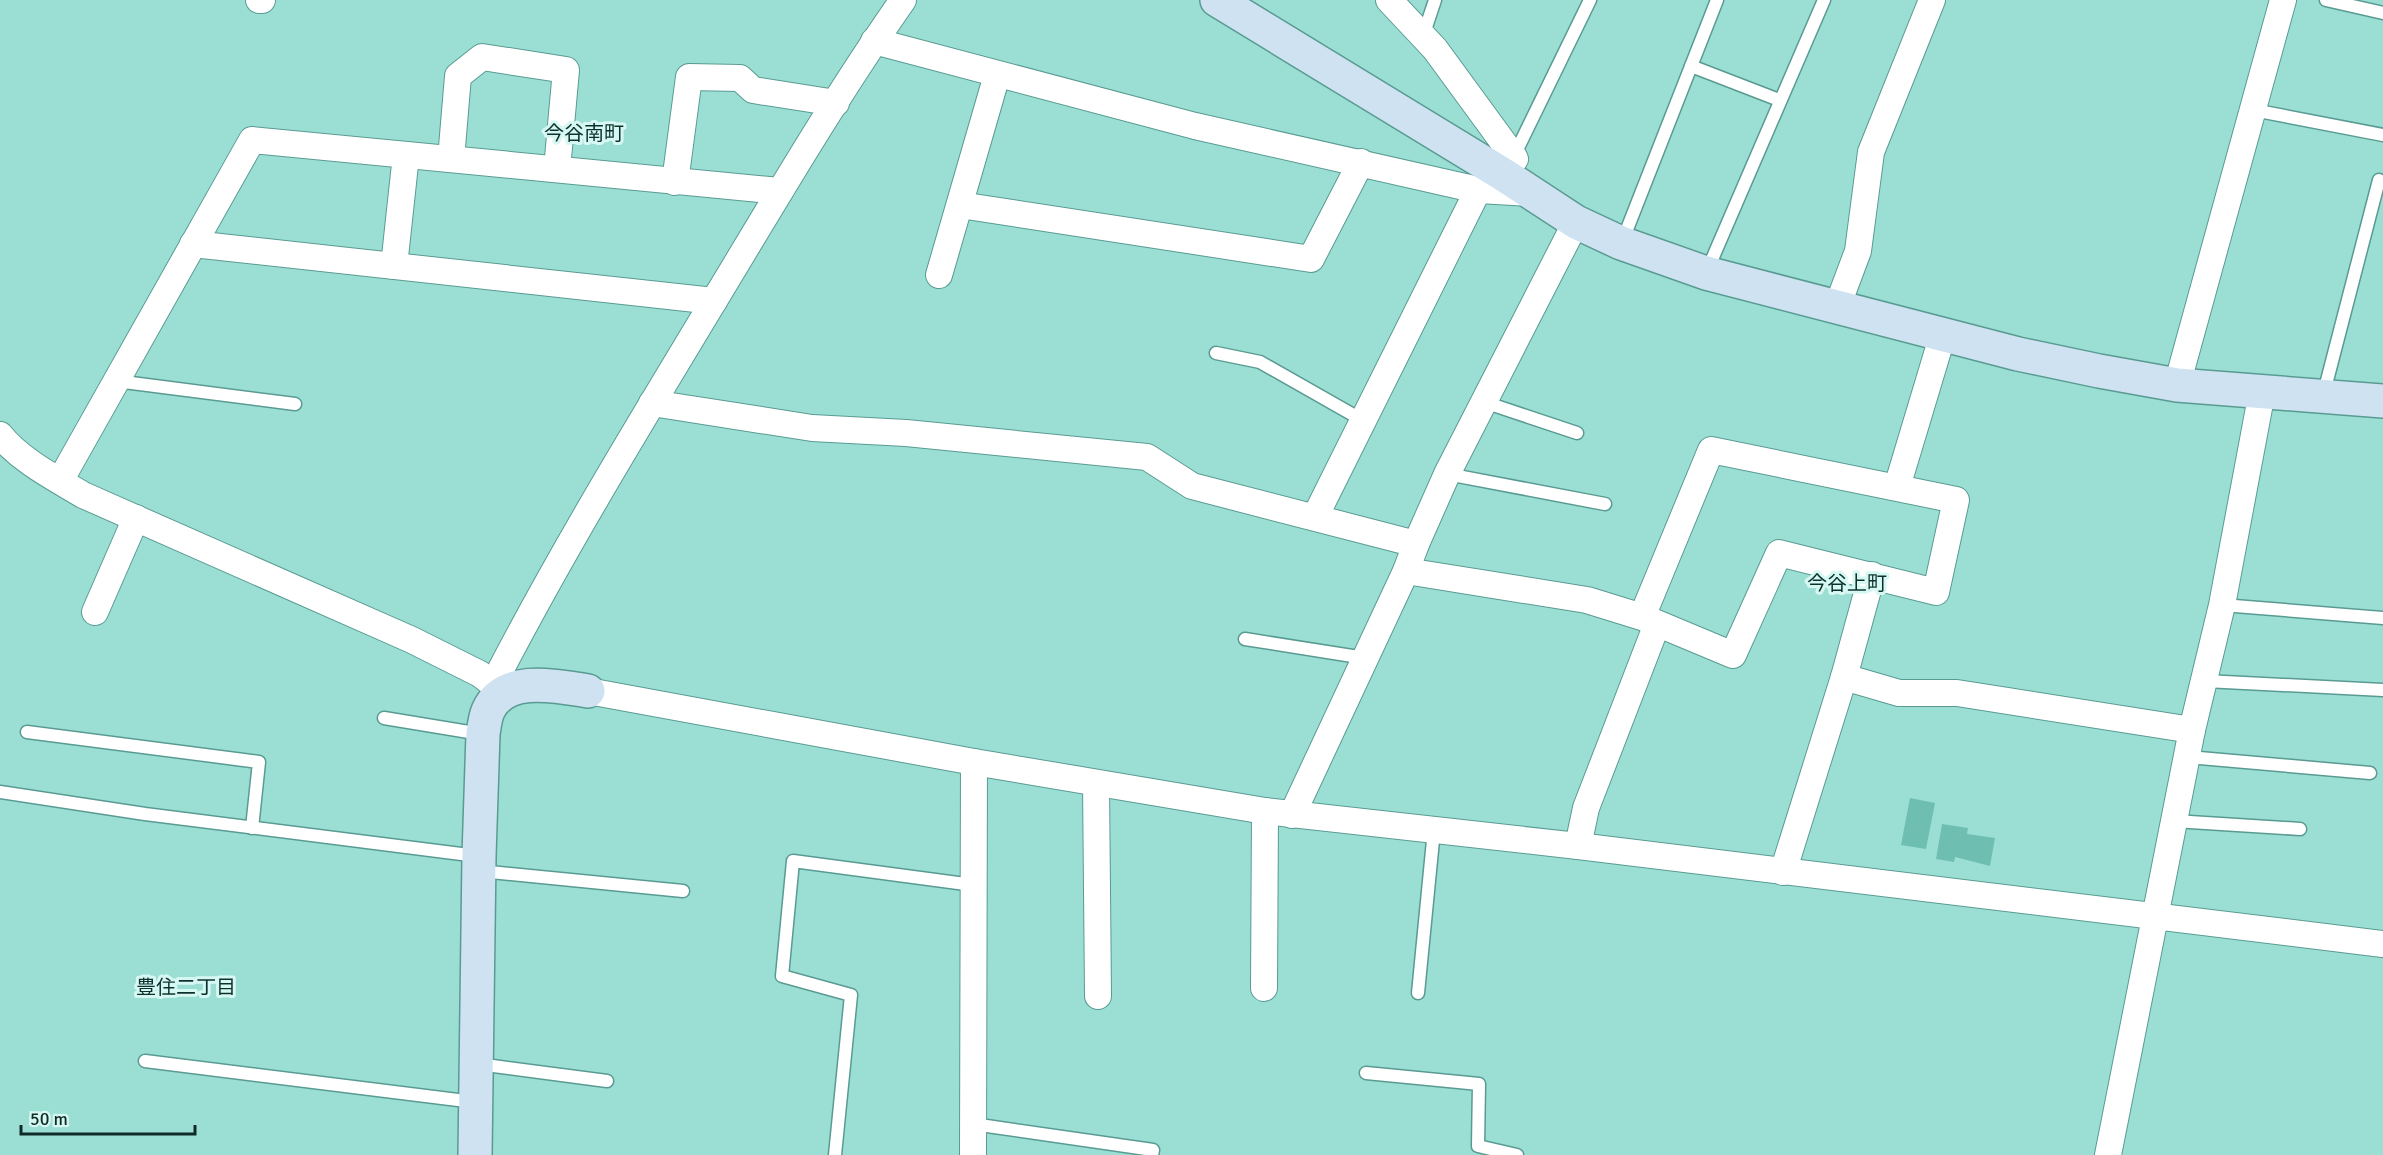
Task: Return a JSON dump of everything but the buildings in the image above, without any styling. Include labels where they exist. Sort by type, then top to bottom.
[{"type":"street","points":[[503,692],[499,673],[652,403],[780,191],[874,41],[903,0]]},
{"type":"street","points":[[1217,0],[1576,222],[1621,243],[1706,273],[2018,354],[2177,385],[2383,400]]},
{"type":"street","points":[[1389,0],[1435,49],[1499,174]]},
{"type":"street","points":[[1837,307],[1858,251],[1871,152],[1932,0]]},
{"type":"street","points":[[2177,385],[2283,0]]},
{"type":"street","points":[[874,41],[1195,126],[1361,162],[1499,174]]},
{"type":"street","points":[[451,159],[458,76],[482,57],[566,70],[557,169]]},
{"type":"street","points":[[939,275],[997,75]]},
{"type":"street","points":[[675,182],[689,77],[740,78],[753,90],[836,103]]},
{"type":"street","points":[[60,481],[252,140],[780,191]]},
{"type":"street","points":[[394,266],[406,155]]},
{"type":"street","points":[[960,205],[1311,259],[1361,162]]},
{"type":"street","points":[[1315,517],[1364,421],[1499,174]]},
{"type":"street","points":[[1292,815],[1406,571],[1447,474],[1576,222]]},
{"type":"street","points":[[194,244],[714,301]]},
{"type":"street","points":[[1897,487],[1943,334]]},
{"type":"street","points":[[2108,1155],[2192,730],[2222,605],[2262,392]]},
{"type":"street","points":[[652,403],[812,428],[906,433],[1147,457],[1192,486],[1416,544]]},
{"type":"street","points":[[0,435],[6,443],[83,495],[412,640],[480,674],[503,692]]},
{"type":"street","points":[[1406,571],[1587,600],[1650,621],[1733,655],[1779,553],[1936,592],[1956,500],[1711,450],[1650,621],[1586,808],[1578,846]]},
{"type":"street","points":[[95,612],[136,518]]},
{"type":"street","points":[[1783,872],[1844,677],[1872,575]]},
{"type":"street","points":[[1844,677],[1899,693],[1958,693],[2192,730]]},
{"type":"street","points":[[475,1155],[483,734],[488,710],[503,692],[546,685],[974,762],[1292,815],[1578,846],[2383,944]]},
{"type":"street","points":[[973,1155],[974,762]]},
{"type":"street","points":[[1096,783],[1098,996]]},
{"type":"street","points":[[1264,988],[1265,811]]},
{"type":"lane","points":[[1423,36],[1435,0]]},
{"type":"lane","points":[[1499,174],[1590,0]]},
{"type":"lane","points":[[1621,243],[1717,0]]},
{"type":"lane","points":[[1706,273],[1824,0]]},
{"type":"lane","points":[[2326,0],[2383,13]]},
{"type":"lane","points":[[1691,66],[1779,100]]},
{"type":"lane","points":[[2253,110],[2383,135]]},
{"type":"lane","points":[[2323,396],[2379,180]]},
{"type":"lane","points":[[1216,353],[1260,362],[1364,421]]},
{"type":"lane","points":[[116,381],[295,404]]},
{"type":"lane","points":[[1484,402],[1577,433]]},
{"type":"lane","points":[[1447,474],[1605,504]]},
{"type":"lane","points":[[2222,605],[2383,618]]},
{"type":"lane","points":[[1245,639],[1365,658]]},
{"type":"lane","points":[[2205,681],[2383,690]]},
{"type":"lane","points":[[384,718],[483,734]]},
{"type":"lane","points":[[27,732],[259,762],[252,828]]},
{"type":"lane","points":[[2188,757],[2370,773]]},
{"type":"lane","points":[[0,792],[682,891]]},
{"type":"lane","points":[[2174,821],[2301,829]]},
{"type":"lane","points":[[1418,993],[1434,830]]},
{"type":"lane","points":[[835,1155],[850,995],[782,976],[792,861],[973,885]]},
{"type":"lane","points":[[145,1061],[476,1102]]},
{"type":"lane","points":[[476,1064],[607,1081]]},
{"type":"lane","points":[[1366,1072],[1479,1084],[1478,1146],[1516,1155]]},
{"type":"lane","points":[[973,1124],[1153,1150],[1152,1155]]},
{"type":"district","name":"今谷南町","points":[[584,133]]},
{"type":"district","name":"今谷上町","points":[[1847,583]]},
{"type":"district","name":"豊住二丁目","points":[[186,987]]}]
